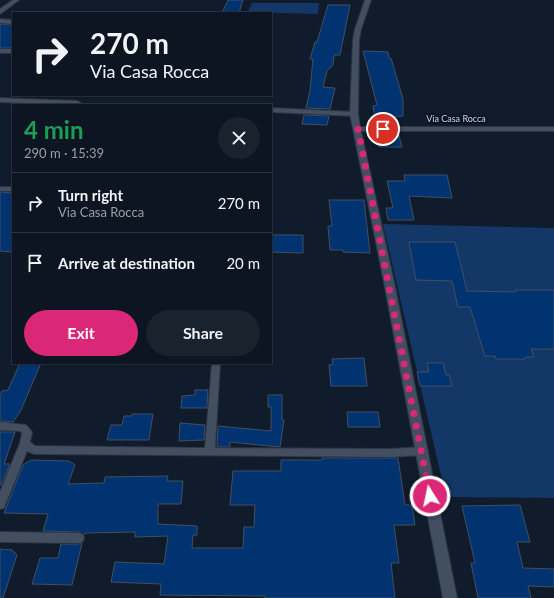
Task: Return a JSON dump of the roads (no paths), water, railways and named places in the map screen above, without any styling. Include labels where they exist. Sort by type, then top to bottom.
[{"type":"street","points":[[0,12],[16,0]]},
{"type":"street","points":[[368,0],[358,29],[356,40],[354,114],[450,598]]},
{"type":"street","points":[[0,21],[12,22]]},
{"type":"street","points":[[0,50],[12,51]]},
{"type":"street","points":[[0,100],[77,103]]},
{"type":"street","name":"Via Casa Rocca","points":[[358,129],[554,129]]},
{"type":"lane","points":[[272,110],[354,114]]},
{"type":"lane","points":[[0,188],[12,189]]},
{"type":"lane","points":[[210,452],[216,364]]},
{"type":"lane","points":[[0,426],[23,428],[27,432],[25,442],[0,505]]},
{"type":"lane","points":[[25,442],[28,447],[34,450],[390,453],[422,451]]},
{"type":"lane","points":[[0,537],[79,538]]}]
